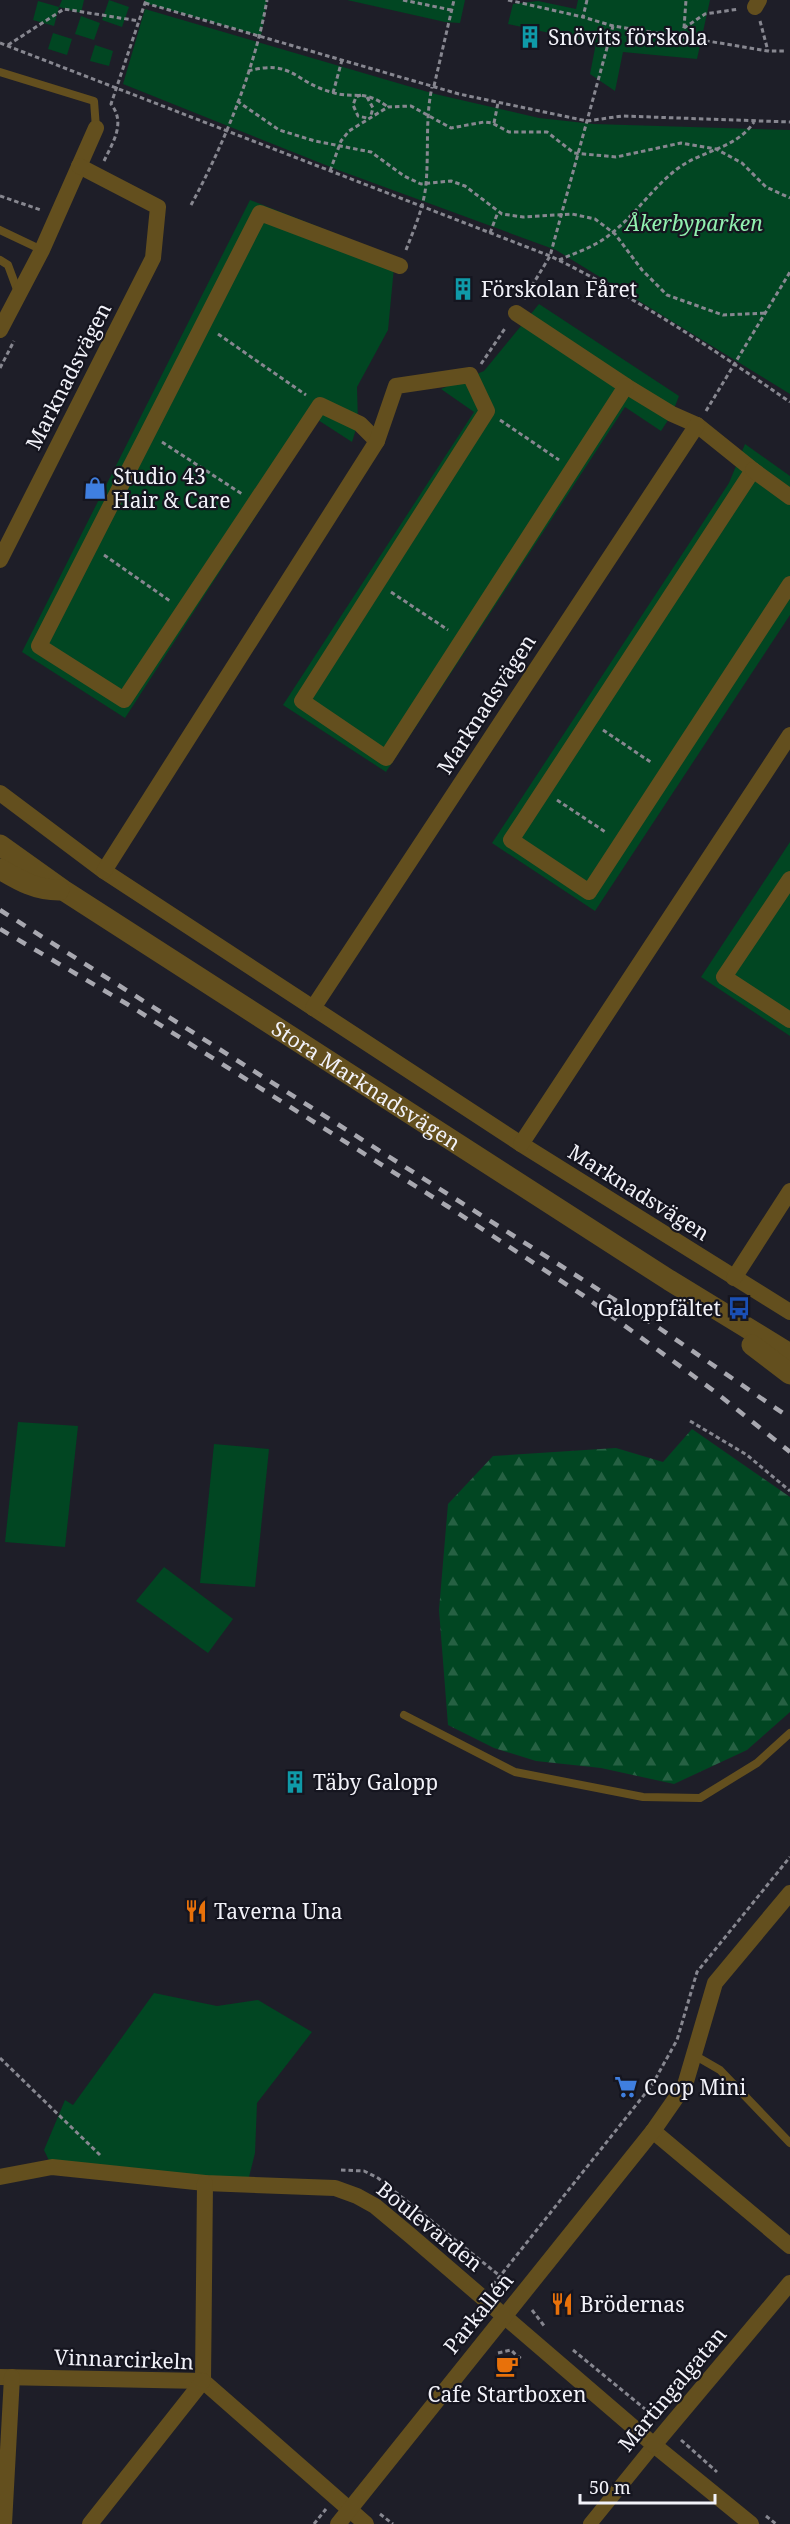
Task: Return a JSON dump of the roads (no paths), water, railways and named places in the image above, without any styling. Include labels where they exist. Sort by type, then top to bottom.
[{"type":"street","points":[[0,330],[42,250],[96,128]]},
{"type":"street","name":"Marknadsvägen","points":[[0,560],[153,258],[158,207],[79,166]]},
{"type":"street","points":[[377,441],[358,423],[320,405],[124,700],[39,646],[260,213],[400,266]]},
{"type":"street","points":[[516,313],[626,386],[672,414],[697,425],[790,496]]},
{"type":"street","points":[[104,871],[377,441],[396,386],[470,375],[487,411],[302,701],[386,758],[626,386]]},
{"type":"street","name":"Marknadsvägen","points":[[313,1008],[697,425]]},
{"type":"street","points":[[753,470],[511,840],[589,892],[790,584]]},
{"type":"street","points":[[521,1144],[790,735]]},
{"type":"street","name":"Marknadsvägen","points":[[0,793],[104,871],[521,1144],[790,1312]]},
{"type":"street","name":"Stora Marknadsvägen","points":[[0,831],[45,863],[63,890]]},
{"type":"street","name":"Stora Marknadsvägen","points":[[0,845],[63,890],[669,1280],[790,1354]]},
{"type":"street","name":"Stora Marknadsvägen","points":[[0,870],[43,890],[63,890]]},
{"type":"street","points":[[790,879],[724,977],[790,1020]]},
{"type":"street","points":[[734,1278],[790,1191]]},
{"type":"street","name":"Stora Marknadsvägen","points":[[669,1280],[790,1374]]},
{"type":"street","name":"Parkallén","points":[[338,2524],[653,2131],[685,2085],[715,1983],[790,1893]]},
{"type":"street","points":[[653,2131],[790,2246]]},
{"type":"street","name":"Boulevarden","points":[[0,2177],[52,2167],[205,2183],[335,2188],[357,2196],[375,2206],[654,2445],[751,2524]]},
{"type":"street","points":[[205,2183],[203,2381],[349,2510],[370,2521]]},
{"type":"street","name":"Martingalgatan","points":[[590,2524],[790,2283]]},
{"type":"street","name":"Vinnarcirkeln","points":[[4,2524],[6,2377],[203,2381]]},
{"type":"street","name":"Vinnarcirkeln","points":[[90,2524],[203,2381]]},
{"type":"lane","points":[[0,72],[94,101],[96,128]]},
{"type":"lane","points":[[0,230],[42,250]]},
{"type":"lane","points":[[0,260],[8,265],[14,275],[18,294]]},
{"type":"lane","points":[[404,1715],[515,1772],[643,1797],[700,1798],[757,1763],[790,1733]]},
{"type":"lane","points":[[694,2055],[720,2070],[790,2143]]},
{"type":"railway","points":[[0,910],[659,1328],[790,1418]]},
{"type":"railway","points":[[0,929],[127,1004],[447,1206],[584,1296],[714,1391],[790,1452]]},
{"type":"place","name":"Snövits förskola","points":[[530,37]]},
{"type":"place","name":"Förskolan Fåret","points":[[463,289]]},
{"type":"place","name":"Studio 43 Hair & Care","points":[[95,488]]},
{"type":"place","name":"Galoppfältet","points":[[739,1308]]},
{"type":"place","name":"Täby Galopp","points":[[295,1782]]},
{"type":"place","name":"Taverna Una","points":[[196,1911]]},
{"type":"place","name":"Coop Mini","points":[[626,2087]]},
{"type":"place","name":"Brödernas","points":[[562,2304]]},
{"type":"place","name":"Cafe Startboxen","points":[[507,2366]]},
{"type":"park label","name":"Åkerbyparken","points":[[694,223]]}]
